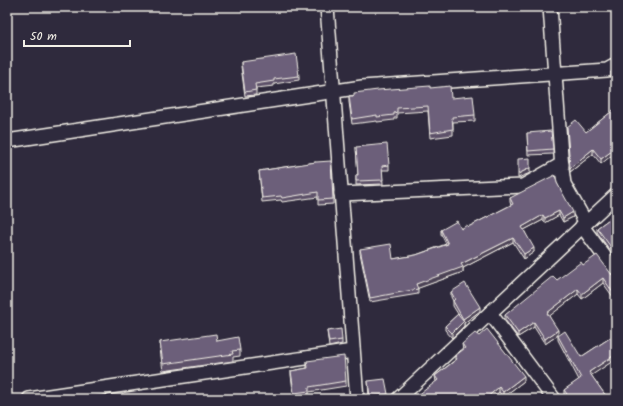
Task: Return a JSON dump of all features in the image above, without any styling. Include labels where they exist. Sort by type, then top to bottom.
[{"type":"street","points":[[327,7],[357,399]]},
{"type":"street","points":[[550,7],[564,184],[584,225],[616,272]]},
{"type":"street","points":[[7,141],[362,88],[607,70],[616,65]]},
{"type":"street","points":[[341,194],[523,186],[562,164]]},
{"type":"street","points":[[399,399],[616,195]]},
{"type":"street","points":[[490,313],[554,399]]},
{"type":"street","points":[[29,399],[353,351]]},
{"type":"building","points":[[296,54],[299,76],[274,79],[274,81],[255,84],[256,90],[245,92],[241,62]]},
{"type":"building","points":[[616,69],[616,82],[611,72]]},
{"type":"building","points":[[430,86],[430,88],[450,86],[451,98],[473,96],[475,115],[452,117],[453,129],[430,133],[428,106],[397,108],[397,112],[394,113],[394,115],[377,117],[377,115],[352,119],[349,96],[354,96],[354,93]]},
{"type":"building","points":[[616,108],[616,148],[601,159],[593,149],[570,168],[567,127],[576,120],[586,132]]},
{"type":"building","points":[[551,131],[553,149],[528,151],[527,133]]},
{"type":"building","points":[[387,144],[389,165],[382,166],[383,180],[356,181],[356,175],[358,175],[356,147]]},
{"type":"building","points":[[530,158],[530,168],[518,174],[518,159]]},
{"type":"building","points":[[331,161],[333,199],[318,200],[318,192],[282,198],[281,196],[262,198],[259,171]]},
{"type":"building","points":[[555,175],[557,183],[573,212],[563,218],[559,211],[545,218],[543,215],[522,227],[534,248],[524,254],[513,238],[461,264],[463,267],[416,284],[418,289],[370,298],[360,249],[391,244],[393,259],[416,255],[448,244],[441,230],[457,221],[461,229],[467,225],[468,227],[513,204],[510,198]]},
{"type":"building","points":[[616,214],[616,254],[597,228]]},
{"type":"building","points":[[597,255],[612,275],[616,275],[616,297],[603,278],[582,294],[578,289],[547,313],[558,330],[545,339],[534,322],[518,333],[505,315],[553,276],[557,280],[581,262],[583,265]]},
{"type":"building","points":[[465,283],[480,307],[463,319],[453,301],[455,299],[451,292]]},
{"type":"building","points":[[458,314],[464,321],[452,333],[445,326]]},
{"type":"building","points":[[341,329],[342,340],[329,342],[327,331]]},
{"type":"building","points":[[487,329],[524,376],[503,392],[499,387],[485,399],[413,399],[438,380],[435,376],[457,359],[455,356],[465,348],[462,344],[475,333],[479,336]]},
{"type":"building","points":[[565,331],[581,357],[616,334],[616,354],[589,372],[608,399],[561,398],[567,394],[564,390],[581,378],[558,336]]},
{"type":"building","points":[[216,334],[217,341],[238,337],[240,350],[232,351],[233,354],[163,364],[160,342]]},
{"type":"building","points":[[344,356],[346,381],[309,387],[309,391],[294,393],[291,371],[308,368],[307,361]]},
{"type":"building","points":[[385,379],[388,394],[370,397],[368,381]]}]
